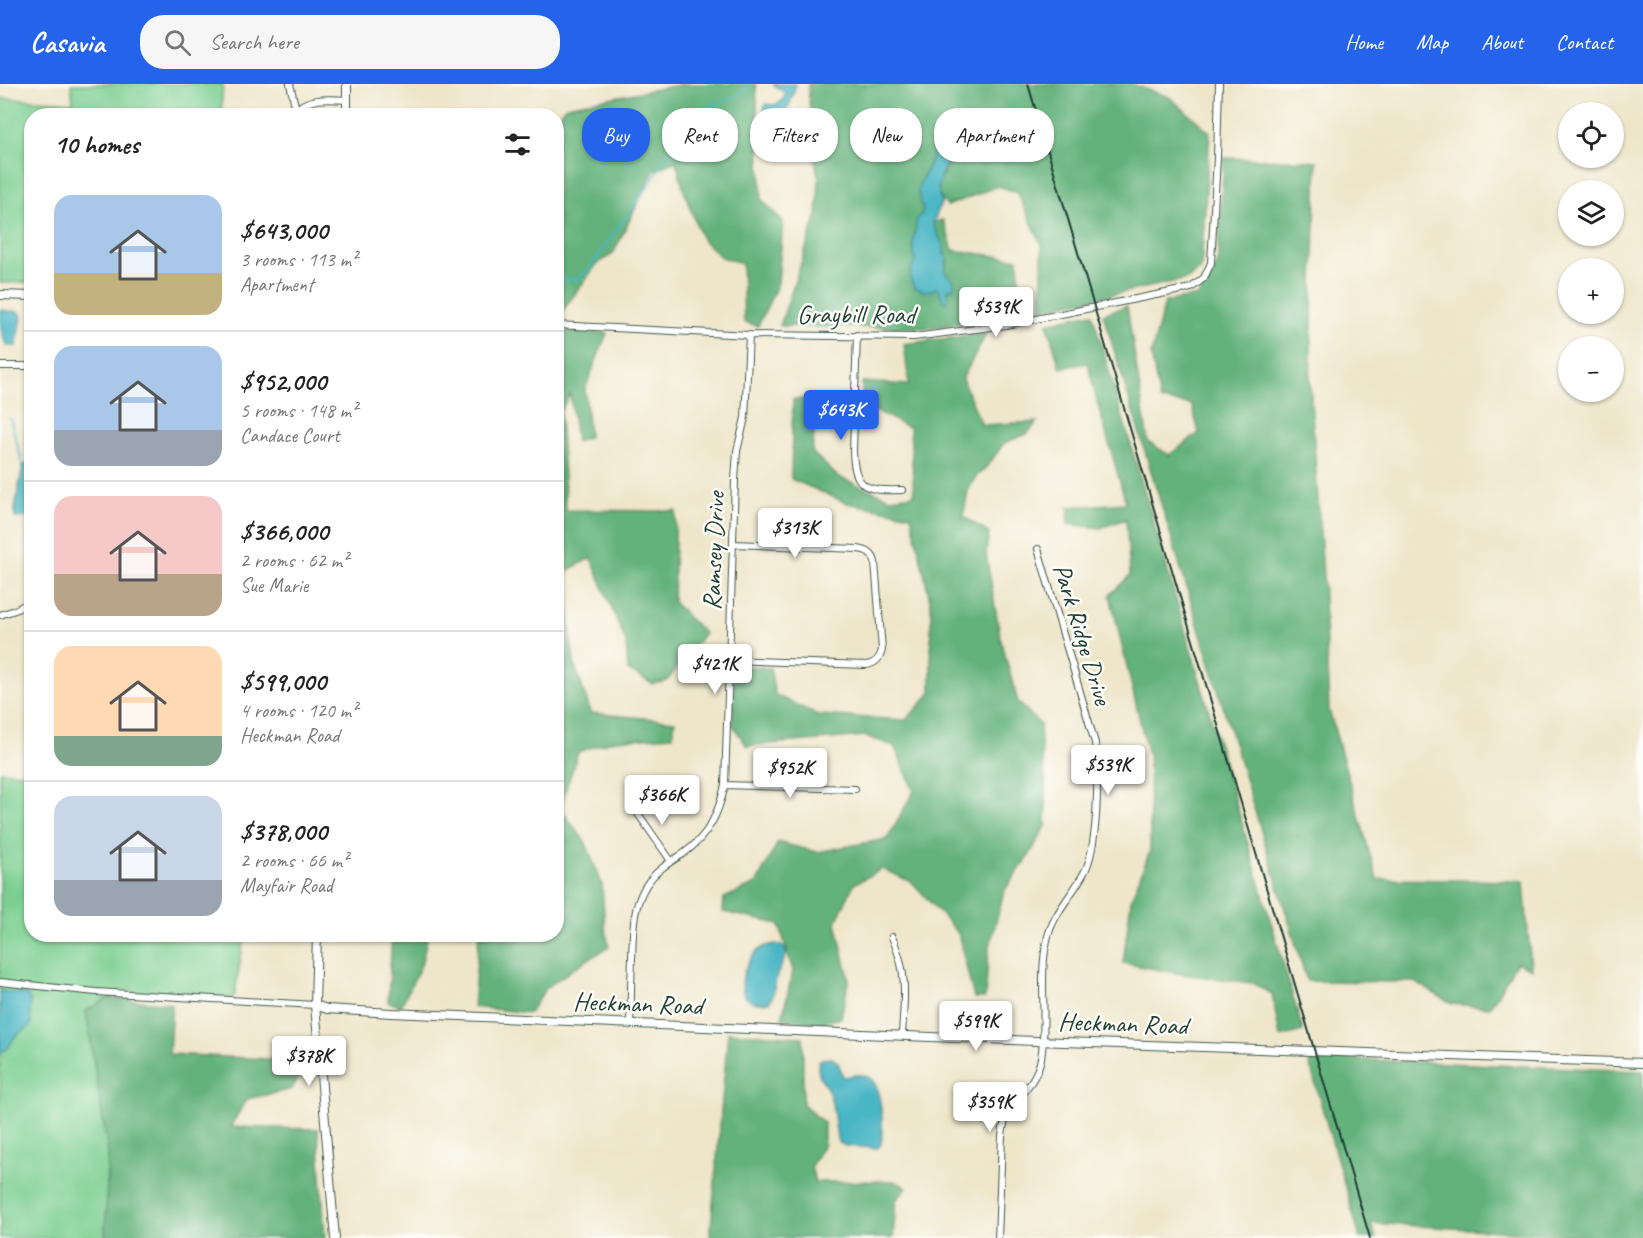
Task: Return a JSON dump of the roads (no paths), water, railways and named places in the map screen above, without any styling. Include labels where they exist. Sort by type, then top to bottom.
[{"type":"street","points":[[290,84],[293,108]]},
{"type":"street","points":[[347,84],[347,108]]},
{"type":"street","name":"Graybill Road","points":[[564,325],[749,335],[914,337],[1006,325],[1191,288],[1208,271],[1213,247],[1219,84]]},
{"type":"street","points":[[299,108],[304,103],[320,100],[347,100]]},
{"type":"street","points":[[0,295],[24,296]]},
{"type":"street","name":"Ramsey Drive","points":[[630,1024],[635,912],[638,900],[651,878],[660,869],[693,846],[708,830],[720,807],[725,785],[736,461],[745,418],[749,335]]},
{"type":"street","points":[[857,335],[853,450],[853,463],[857,477],[864,486],[870,489],[902,490]]},
{"type":"street","points":[[0,366],[24,366]]},
{"type":"street","points":[[729,660],[866,665],[872,664],[882,650],[875,559],[869,552],[858,549],[733,544]]},
{"type":"street","name":"Park Ridge Drive","points":[[998,1238],[1004,1125],[1011,1107],[1033,1080],[1041,1059],[1047,940],[1056,916],[1080,880],[1090,856],[1094,835],[1097,755],[1095,743],[1038,549]]},
{"type":"street","points":[[0,615],[24,605]]},
{"type":"street","points":[[725,785],[855,789]]},
{"type":"street","points":[[632,805],[671,861]]},
{"type":"street","points":[[892,937],[901,961],[903,975],[902,1036]]},
{"type":"street","points":[[317,942],[315,1005],[335,1238]]},
{"type":"street","points":[[0,982],[96,992],[315,1005]]},
{"type":"street","name":"Heckman Road","points":[[315,1005],[327,1009],[391,1013],[630,1024],[1643,1064]]},
{"type":"water","points":[[774,84],[796,84],[787,108],[764,108],[767,104],[777,104],[783,99],[785,92]]},
{"type":"water","points":[[934,151],[934,162],[948,162],[940,177],[938,189],[942,201],[933,224],[947,257],[945,272],[954,281],[954,288],[948,289],[947,303],[943,301],[939,290],[936,288],[925,291],[915,288],[910,278],[915,261],[913,242],[917,218],[923,210],[918,192],[919,185],[931,161]]},
{"type":"water","points":[[0,310],[20,312],[22,318],[16,346],[8,346],[3,338]]},
{"type":"water","points":[[22,465],[24,465],[24,517],[15,518],[15,508]]},
{"type":"water","points":[[776,944],[784,947],[786,956],[777,975],[772,998],[769,1002],[756,1003],[748,999],[743,992],[744,973],[754,954],[764,947]]},
{"type":"water","points":[[0,991],[27,995],[30,1000],[31,1024],[15,1036],[9,1047],[0,1053]]},
{"type":"water","points":[[831,1058],[838,1063],[843,1077],[864,1075],[876,1086],[882,1116],[881,1141],[877,1148],[845,1146],[838,1142],[831,1099],[818,1070],[819,1061]]},
{"type":"waterway","points":[[564,280],[577,280],[589,270],[671,150],[702,113],[710,106],[735,97],[753,84]]},
{"type":"waterway","points":[[10,418],[23,465]]},
{"type":"railway","points":[[1028,84],[1370,1238]]}]
